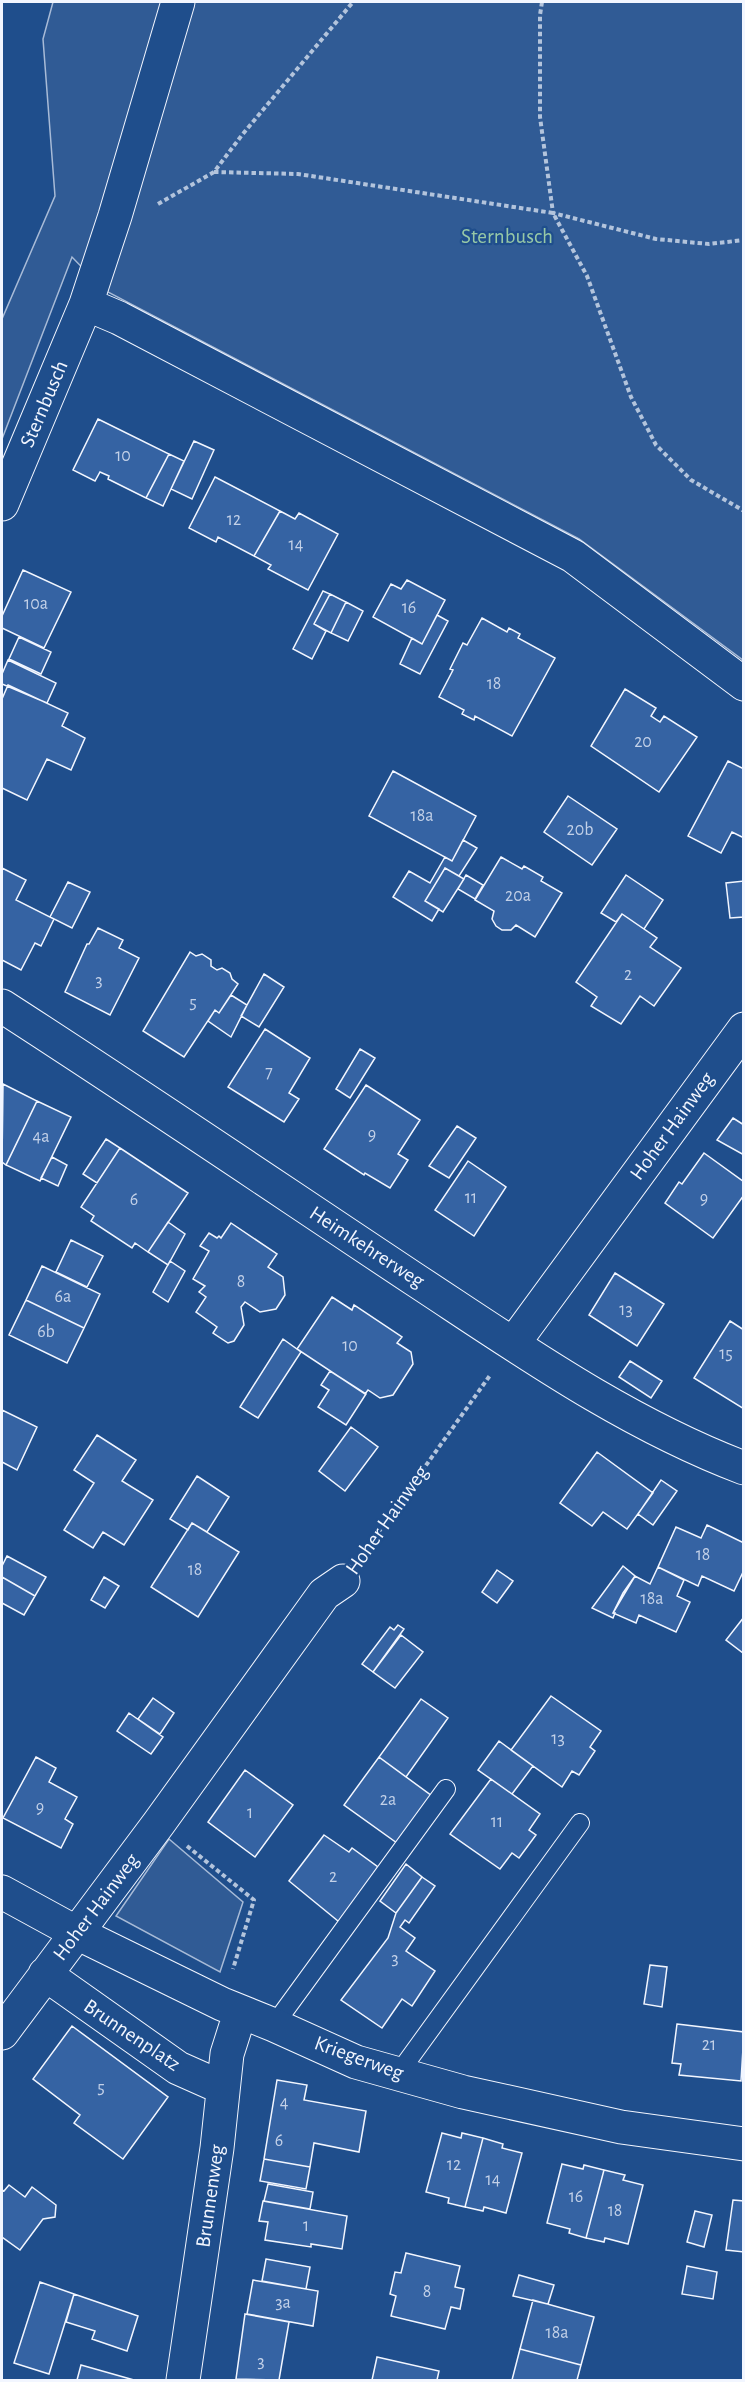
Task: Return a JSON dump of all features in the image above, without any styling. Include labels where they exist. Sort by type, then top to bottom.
[{"type":"street","name":"Sternbusch","points":[[2,504],[86,304],[115,216],[178,2]]},
{"type":"street","points":[[86,304],[119,318],[573,556],[744,684]]},
{"type":"street","name":"Heimkehrerweg","points":[[2,1006],[513,1344],[634,1417],[704,1453],[744,1468]]},
{"type":"street","name":"Hoher Hainweg","points":[[513,1344],[744,1029]]},
{"type":"street","name":"Hoher Hainweg","points":[[2,2033],[159,1823],[324,1594],[343,1581]]},
{"type":"street","name":"Kriegerweg","points":[[2,1892],[77,1933],[231,2009],[274,2025],[356,2062],[462,2092],[621,2127],[744,2144]]},
{"type":"street","name":"Brunnenplatz","points":[[45,1974],[178,2068],[223,2088]]},
{"type":"street","name":"Brunnenweg","points":[[183,2380],[217,2148],[231,2009]]},
{"type":"lane","points":[[274,2025],[446,1789]]},
{"type":"lane","points":[[398,2074],[580,1823]]},
{"type":"path","points":[[115,216],[160,204],[214,172],[353,2]]},
{"type":"path","points":[[542,2],[540,117],[553,213],[587,276],[631,397],[656,446],[691,480],[744,511]]},
{"type":"path","points":[[214,172],[298,174],[553,213],[656,239],[709,244],[744,240]]},
{"type":"path","name":"Hoher Hainweg","points":[[343,1581],[513,1344]]},
{"type":"path","points":[[159,1823],[254,1900],[231,2009]]},
{"type":"shaded area","name":"Sternbusch","points":[[53,2],[743,2],[743,660],[579,539],[104,290],[72,257],[2,439],[2,319],[55,196],[43,39]]},
{"type":"shaded area","points":[[169,1839],[243,1902],[220,1972],[116,1916]]},
{"type":"building","points":[[98,419],[169,454],[146,498],[108,479],[109,476],[100,472],[95,481],[73,470]]},
{"type":"building","points":[[194,441],[214,450],[192,499],[171,489]]},
{"type":"building","points":[[169,454],[184,461],[163,506],[146,498]]},
{"type":"building","points":[[215,477],[280,511],[254,556],[218,537],[216,542],[189,528]]},
{"type":"building","points":[[280,511],[295,519],[299,513],[338,534],[308,590],[268,569],[271,565],[254,556]]},
{"type":"building","points":[[23,570],[71,592],[44,648],[2,628],[2,616]]},
{"type":"building","points":[[407,580],[445,600],[422,644],[373,617],[391,584],[401,589]]},
{"type":"building","points":[[323,591],[330,594],[314,624],[326,631],[312,659],[293,649]]},
{"type":"building","points":[[330,594],[346,602],[331,633],[314,624]]},
{"type":"building","points":[[346,602],[363,611],[348,641],[331,633]]},
{"type":"building","points":[[437,615],[448,621],[420,674],[400,664],[412,638],[422,644]]},
{"type":"building","points":[[482,618],[507,632],[509,628],[520,634],[518,638],[555,658],[512,736],[475,716],[474,720],[462,714],[464,710],[439,697],[453,670],[450,669],[463,643],[467,645]]},
{"type":"building","points":[[19,637],[51,652],[41,674],[9,659]]},
{"type":"building","points":[[8,660],[56,683],[47,703],[2,684],[2,674]]},
{"type":"building","points":[[8,685],[68,713],[62,726],[85,738],[71,770],[47,759],[27,800],[2,788],[2,699]]},
{"type":"building","points":[[625,689],[656,708],[651,716],[660,722],[664,716],[697,737],[659,792],[591,746]]},
{"type":"building","points":[[728,761],[744,769],[744,838],[732,832],[721,853],[688,836]]},
{"type":"building","points":[[393,771],[476,816],[452,861],[369,816]]},
{"type":"building","points":[[568,796],[617,829],[592,865],[544,832]]},
{"type":"building","points":[[463,840],[477,848],[459,876],[445,868],[425,901],[439,909],[432,921],[393,897],[409,871],[430,883],[445,857],[452,861]]},
{"type":"building","points":[[501,857],[522,869],[524,866],[543,877],[541,881],[562,893],[535,937],[516,925],[511,930],[502,930],[492,919],[494,911],[475,900]]},
{"type":"building","points":[[2,868],[26,880],[16,900],[54,919],[41,946],[35,943],[21,970],[2,960]]},
{"type":"building","points":[[445,868],[464,879],[443,912],[425,901]]},
{"type":"building","points":[[466,875],[483,885],[475,899],[458,889]]},
{"type":"building","points":[[626,875],[663,900],[644,929],[622,914],[616,922],[601,913]]},
{"type":"building","points":[[744,881],[744,917],[730,918],[726,883]]},
{"type":"building","points":[[68,882],[90,892],[72,928],[50,917]]},
{"type":"building","points":[[622,914],[657,938],[650,947],[681,968],[654,1006],[640,996],[621,1024],[591,1006],[597,997],[576,982]]},
{"type":"building","points":[[98,928],[123,940],[119,948],[139,958],[110,1015],[65,992],[87,944]]},
{"type":"building","points":[[190,952],[196,956],[202,954],[211,960],[211,966],[217,970],[222,968],[230,973],[232,979],[238,984],[219,1013],[215,1010],[184,1057],[143,1031]]},
{"type":"building","points":[[264,974],[284,987],[259,1027],[241,1016]]},
{"type":"building","points":[[231,995],[247,1005],[231,1037],[208,1021],[215,1010],[219,1013]]},
{"type":"building","points":[[265,1029],[310,1058],[289,1093],[299,1099],[284,1122],[228,1087]]},
{"type":"building","points":[[360,1049],[375,1058],[350,1098],[336,1089]]},
{"type":"building","points":[[3,1084],[37,1101],[6,1165],[2,1162]]},
{"type":"building","points":[[366,1085],[420,1120],[398,1154],[408,1160],[390,1188],[365,1173],[364,1175],[324,1149]]},
{"type":"building","points":[[37,1101],[71,1117],[40,1181],[6,1165]]},
{"type":"building","points":[[733,1118],[744,1125],[744,1155],[717,1140]]},
{"type":"building","points":[[457,1126],[476,1138],[449,1178],[429,1166]]},
{"type":"building","points":[[106,1139],[120,1148],[97,1183],[83,1174]]},
{"type":"building","points":[[120,1148],[188,1193],[148,1252],[135,1243],[132,1248],[91,1221],[94,1216],[81,1207]]},
{"type":"building","points":[[704,1153],[744,1182],[744,1195],[713,1238],[665,1203],[679,1182],[682,1184]]},
{"type":"building","points":[[52,1157],[67,1165],[58,1186],[41,1178]]},
{"type":"building","points":[[468,1161],[506,1187],[474,1236],[435,1210]]},
{"type":"building","points":[[168,1222],[185,1234],[168,1265],[148,1252]]},
{"type":"building","points":[[231,1223],[277,1254],[268,1267],[283,1277],[285,1295],[276,1309],[260,1312],[245,1302],[241,1307],[244,1325],[234,1341],[228,1343],[213,1333],[217,1327],[196,1312],[206,1297],[199,1292],[205,1286],[193,1279],[209,1251],[200,1246],[209,1233],[221,1238]]},
{"type":"building","points":[[71,1240],[103,1256],[87,1287],[56,1272]]},
{"type":"building","points":[[170,1261],[185,1271],[168,1302],[153,1292]]},
{"type":"building","points":[[42,1266],[100,1294],[84,1328],[26,1300]]},
{"type":"building","points":[[615,1273],[664,1304],[637,1346],[589,1315]]},
{"type":"building","points":[[332,1297],[352,1310],[354,1305],[402,1337],[397,1343],[411,1352],[413,1364],[393,1395],[380,1398],[368,1390],[365,1394],[297,1349]]},
{"type":"building","points":[[26,1300],[84,1328],[67,1363],[9,1335]]},
{"type":"building","points":[[730,1321],[744,1330],[744,1409],[694,1378]]},
{"type":"building","points":[[283,1339],[301,1352],[258,1418],[240,1407]]},
{"type":"building","points":[[630,1361],[662,1381],[651,1398],[619,1377]]},
{"type":"building","points":[[330,1371],[366,1394],[346,1425],[318,1407],[329,1390],[321,1385]]},
{"type":"building","points":[[2,1410],[37,1427],[17,1470],[2,1462]]},
{"type":"building","points":[[351,1427],[378,1447],[345,1491],[319,1471]]},
{"type":"building","points":[[97,1435],[136,1460],[122,1481],[153,1500],[124,1545],[103,1532],[93,1548],[64,1530],[94,1483],[74,1470]]},
{"type":"building","points":[[597,1452],[653,1493],[627,1529],[603,1512],[592,1526],[560,1503]]},
{"type":"building","points":[[197,1476],[229,1497],[207,1532],[192,1523],[188,1530],[170,1519]]},
{"type":"building","points":[[661,1480],[677,1491],[653,1525],[638,1514]]},
{"type":"building","points":[[192,1523],[239,1552],[198,1617],[151,1587]]},
{"type":"building","points":[[707,1525],[744,1543],[744,1570],[734,1591],[702,1576],[698,1586],[658,1567],[676,1527],[701,1538]]},
{"type":"building","points":[[7,1556],[46,1577],[35,1596],[2,1577],[2,1566]]},
{"type":"building","points":[[623,1566],[635,1576],[623,1593],[613,1613],[615,1613],[613,1618],[592,1608]]},
{"type":"building","points":[[658,1567],[684,1580],[677,1596],[690,1602],[676,1632],[639,1615],[636,1623],[613,1613],[635,1576],[650,1584]]},
{"type":"building","points":[[497,1570],[513,1581],[497,1603],[482,1592]]},
{"type":"building","points":[[2,1577],[35,1596],[24,1615],[2,1603]]},
{"type":"building","points":[[104,1577],[119,1586],[105,1608],[91,1600]]},
{"type":"building","points":[[744,1617],[744,1652],[743,1653],[726,1640]]},
{"type":"building","points":[[398,1625],[404,1629],[373,1672],[362,1664],[390,1627],[394,1630]]},
{"type":"building","points":[[401,1635],[423,1652],[395,1688],[373,1672]]},
{"type":"building","points":[[551,1696],[601,1731],[590,1747],[595,1751],[579,1775],[572,1771],[562,1787],[511,1750]]},
{"type":"building","points":[[153,1698],[174,1713],[160,1734],[138,1719]]},
{"type":"building","points":[[421,1699],[448,1718],[406,1777],[379,1757]]},
{"type":"building","points":[[129,1713],[163,1737],[151,1754],[117,1731]]},
{"type":"building","points":[[499,1741],[533,1766],[512,1794],[478,1770]]},
{"type":"building","points":[[36,1757],[56,1768],[49,1782],[77,1797],[65,1819],[73,1824],[61,1848],[3,1818]]},
{"type":"building","points":[[379,1757],[432,1796],[397,1843],[344,1805]]},
{"type":"building","points":[[245,1770],[293,1805],[255,1857],[208,1822]]},
{"type":"building","points":[[491,1779],[540,1814],[529,1830],[536,1835],[519,1858],[512,1853],[500,1869],[450,1834]]},
{"type":"building","points":[[324,1835],[349,1852],[352,1848],[378,1867],[342,1920],[338,1921],[289,1881]]},
{"type":"building","points":[[406,1864],[422,1877],[396,1913],[380,1901]]},
{"type":"building","points":[[422,1877],[435,1886],[409,1923],[405,1920],[400,1927],[415,1938],[406,1951],[435,1971],[412,2006],[402,1999],[382,2028],[341,2000],[388,1938],[396,1913]]},
{"type":"building","points":[[650,1965],[667,1967],[662,2007],[644,2004]]},
{"type":"building","points":[[677,2024],[744,2032],[741,2081],[679,2075],[681,2064],[672,2063]]},
{"type":"building","points":[[72,2026],[168,2097],[123,2159],[74,2123],[80,2115],[33,2079]]},
{"type":"building","points":[[277,2080],[307,2085],[304,2100],[366,2111],[359,2152],[314,2143],[310,2167],[264,2159]]},
{"type":"building","points":[[442,2133],[461,2138],[462,2133],[483,2138],[465,2207],[448,2203],[449,2198],[426,2192]]},
{"type":"building","points":[[483,2138],[503,2144],[502,2148],[522,2153],[506,2213],[484,2207],[483,2211],[465,2207]]},
{"type":"building","points":[[264,2159],[310,2167],[306,2189],[260,2181]]},
{"type":"building","points":[[562,2164],[583,2169],[584,2165],[604,2170],[586,2238],[569,2233],[570,2229],[547,2223]]},
{"type":"building","points":[[604,2170],[625,2175],[623,2180],[643,2185],[628,2244],[605,2238],[604,2242],[586,2238]]},
{"type":"building","points":[[268,2184],[313,2192],[310,2209],[264,2201]]},
{"type":"building","points":[[9,2185],[25,2197],[32,2187],[56,2205],[55,2217],[43,2219],[20,2250],[2,2237],[2,2190],[4,2191]]},
{"type":"building","points":[[733,2200],[744,2201],[744,2252],[726,2250]]},
{"type":"building","points":[[263,2201],[347,2216],[342,2249],[265,2240],[268,2222],[259,2221]]},
{"type":"building","points":[[695,2211],[712,2215],[704,2247],[687,2242]]},
{"type":"building","points":[[406,2253],[460,2266],[455,2287],[464,2289],[460,2309],[451,2307],[445,2329],[391,2316],[396,2296],[390,2294],[395,2272],[401,2273]]},
{"type":"building","points":[[266,2259],[310,2267],[306,2289],[262,2281]]},
{"type":"building","points":[[687,2266],[717,2272],[713,2299],[682,2294]]},
{"type":"building","points":[[519,2275],[554,2285],[548,2304],[513,2296]]},
{"type":"building","points":[[253,2280],[318,2291],[313,2326],[247,2314]]},
{"type":"building","points":[[40,2282],[74,2294],[49,2374],[14,2363]]},
{"type":"building","points":[[74,2294],[138,2316],[127,2351],[92,2339],[95,2331],[66,2322]]},
{"type":"building","points":[[533,2300],[594,2317],[581,2365],[520,2349]]},
{"type":"building","points":[[245,2314],[289,2322],[279,2380],[236,2379]]},
{"type":"building","points":[[520,2349],[581,2365],[577,2380],[512,2380]]},
{"type":"building","points":[[377,2357],[439,2371],[437,2380],[372,2380]]},
{"type":"building","points":[[81,2365],[134,2380],[77,2380]]}]
